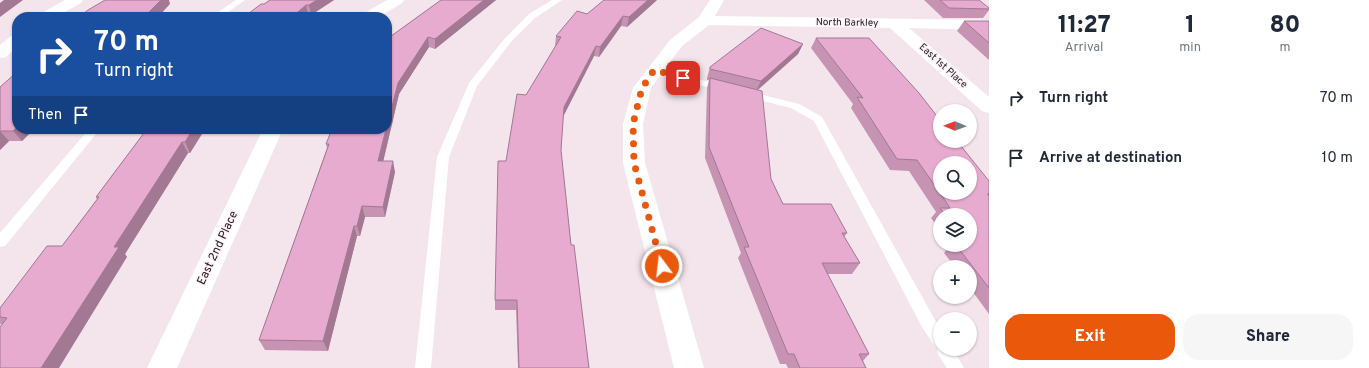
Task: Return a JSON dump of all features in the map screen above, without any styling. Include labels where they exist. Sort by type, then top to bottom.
[{"type":"street","points":[[54,12],[76,0]]},
{"type":"street","points":[[377,12],[397,0]]},
{"type":"street","points":[[689,368],[634,163],[633,124],[642,88],[654,70],[676,44],[705,20],[717,0]]},
{"type":"street","name":"North Barkley","points":[[705,20],[989,25]]},
{"type":"street","name":"East 1st Place","points":[[896,24],[989,107]]},
{"type":"street","points":[[0,53],[12,43]]},
{"type":"street","name":"East 2nd Place","points":[[162,368],[271,134]]},
{"type":"lane","points":[[223,12],[241,0]]},
{"type":"lane","points":[[423,368],[443,157],[472,85],[508,40],[532,16],[558,0]]},
{"type":"lane","points":[[654,70],[795,106],[818,119],[933,331]]},
{"type":"lane","points":[[0,242],[91,134]]},
{"type":"lane","points":[[948,356],[956,368]]},
{"type":"building","points":[[105,0],[161,0],[149,12],[85,12]]},
{"type":"building","points":[[270,0],[317,0],[309,5],[306,5],[298,12],[251,12],[261,4],[264,4]]},
{"type":"building","points":[[441,0],[484,0],[435,39],[428,37],[398,83],[392,106],[392,35]]},
{"type":"building","points":[[604,0],[648,0],[629,17],[623,16],[600,47],[596,46],[564,107],[561,150],[571,245],[574,245],[589,368],[519,368],[517,300],[495,300],[498,161],[506,161],[517,94],[526,95],[561,37],[556,36],[577,11],[587,14]]},
{"type":"building","points":[[940,0],[979,0],[989,9],[949,8]]},
{"type":"building","points":[[964,21],[989,21],[989,43]]},
{"type":"building","points":[[761,28],[803,44],[761,81],[710,69],[710,67]]},
{"type":"building","points":[[816,38],[869,38],[919,93],[933,111],[933,148],[963,148],[969,156],[933,156],[933,183],[917,160],[897,159],[857,97],[863,98]]},
{"type":"building","points":[[12,76],[12,131],[0,131],[0,87]]},
{"type":"building","points":[[710,78],[762,91],[771,179],[783,204],[831,204],[847,233],[842,233],[860,263],[822,263],[869,354],[859,354],[866,368],[800,368],[794,354],[788,354],[744,247],[749,247],[709,147]]},
{"type":"building","points":[[143,134],[190,134],[185,142],[182,142],[114,247],[119,247],[41,368],[0,368],[0,327],[7,318],[0,317],[0,308],[47,246],[62,246],[99,197],[96,197]]},
{"type":"building","points":[[330,134],[385,134],[378,161],[393,161],[383,207],[362,206],[357,226],[354,226],[323,341],[259,340],[329,144],[326,144]]},
{"type":"building","points":[[977,166],[989,181],[989,194],[987,194],[989,196],[989,288],[977,272],[977,260],[968,260],[961,252],[977,252],[977,208],[950,208],[944,200],[977,200]]},
{"type":"route","points":[[662,266],[634,163],[633,124],[642,88],[654,70],[683,78]]}]
